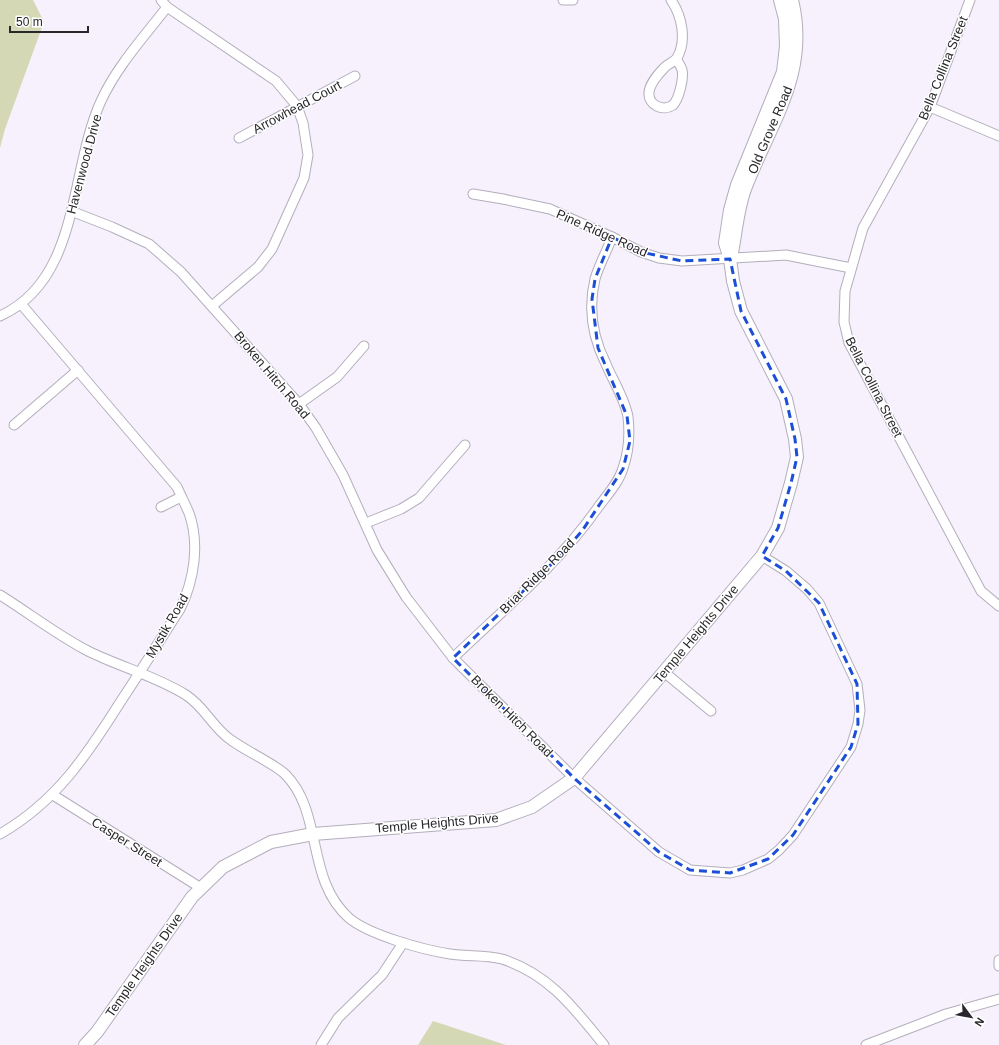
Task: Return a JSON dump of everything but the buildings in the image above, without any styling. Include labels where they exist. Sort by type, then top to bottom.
[{"type":"street","points":[[161,0],[167,7],[276,81],[297,106],[303,123],[308,155],[304,178],[272,249],[258,267],[212,306]]},
{"type":"street","points":[[563,0],[573,0]]},
{"type":"street","points":[[671,0],[680,16],[683,40],[676,59],[664,67],[649,88],[648,96],[658,107],[665,108],[673,104],[678,98],[682,70],[676,59]]},
{"type":"street","name":"Old Grove Road","points":[[780,0],[784,19],[786,46],[783,72],[737,185],[730,210],[725,243],[730,259],[733,281],[741,311],[786,399],[795,439],[797,457]]},
{"type":"street","name":"Old Grove Road","points":[[730,259],[737,214],[745,189],[790,88],[797,54],[797,25],[792,0]]},
{"type":"street","name":"Bella Collina Street","points":[[970,0],[930,107],[863,228],[845,292],[844,322],[848,343],[981,591],[999,606]]},
{"type":"street","name":"Havenwood Drive","points":[[0,316],[21,304],[41,283],[55,261],[64,239],[88,138],[101,101],[122,65],[167,7]]},
{"type":"street","name":"Arrowhead Court","points":[[239,138],[355,76]]},
{"type":"street","points":[[930,107],[999,136]]},
{"type":"street","name":"Pine Ridge Road","points":[[473,194],[503,199],[550,210],[612,237],[640,252],[658,258],[682,261],[772,255],[786,256],[851,268]]},
{"type":"street","name":"Broken Hitch Road","points":[[71,211],[112,226],[149,244],[181,272],[299,404],[316,428],[343,475],[377,550],[406,598],[453,658],[574,778],[659,852],[690,870],[730,872],[743,870],[768,858],[779,850],[793,835],[851,747],[858,724],[860,710],[858,684],[819,603],[807,589],[786,571],[762,556]]},
{"type":"street","name":"Briar Ridge Road","points":[[453,658],[561,555],[582,531],[615,484],[623,469],[630,440],[627,416],[622,399],[598,348],[594,332],[592,299],[595,278],[612,237]]},
{"type":"street","name":"Mystik Road","points":[[0,834],[16,825],[53,796],[86,756],[180,610],[188,592],[196,548],[189,514],[177,487],[21,304]]},
{"type":"street","points":[[299,404],[336,377],[364,346]]},
{"type":"street","points":[[14,425],[78,370]]},
{"type":"street","points":[[366,523],[401,509],[419,498],[465,444]]},
{"type":"street","name":"Temple Heights Drive","points":[[85,1045],[97,1032],[192,897],[223,867],[271,842],[312,834],[496,820],[532,808],[574,778],[762,556],[778,528],[797,457]]},
{"type":"street","points":[[161,507],[181,497]]},
{"type":"street","points":[[0,595],[87,650],[139,674],[172,687],[188,697],[205,711],[216,727],[230,740],[285,774],[303,800],[322,878],[330,895],[350,919],[382,937],[451,955],[484,956],[503,960],[543,978],[564,997],[604,1045]]},
{"type":"street","points":[[664,672],[711,711]]},
{"type":"street","name":"Casper Street","points":[[53,796],[201,888]]},
{"type":"street","points":[[321,1045],[338,1018],[382,975],[403,943]]},
{"type":"street","points":[[999,960],[999,966]]},
{"type":"street","points":[[866,1045],[946,1014],[999,999]]},
{"type":"highlighted area","points":[[612,237],[641,252],[682,261],[730,259],[741,311],[786,399],[795,439],[797,457],[778,528],[762,556],[786,571],[819,603],[857,684],[858,724],[851,747],[793,835],[768,859],[730,873],[690,870],[659,852],[574,778],[453,658],[561,555],[582,531],[623,469],[630,441],[627,416],[598,348],[592,299],[595,279]]},
{"type":"green space","points":[[0,0],[33,0],[44,22],[5,129],[0,148]]},
{"type":"green space","points":[[433,1021],[506,1045],[418,1045]]}]
